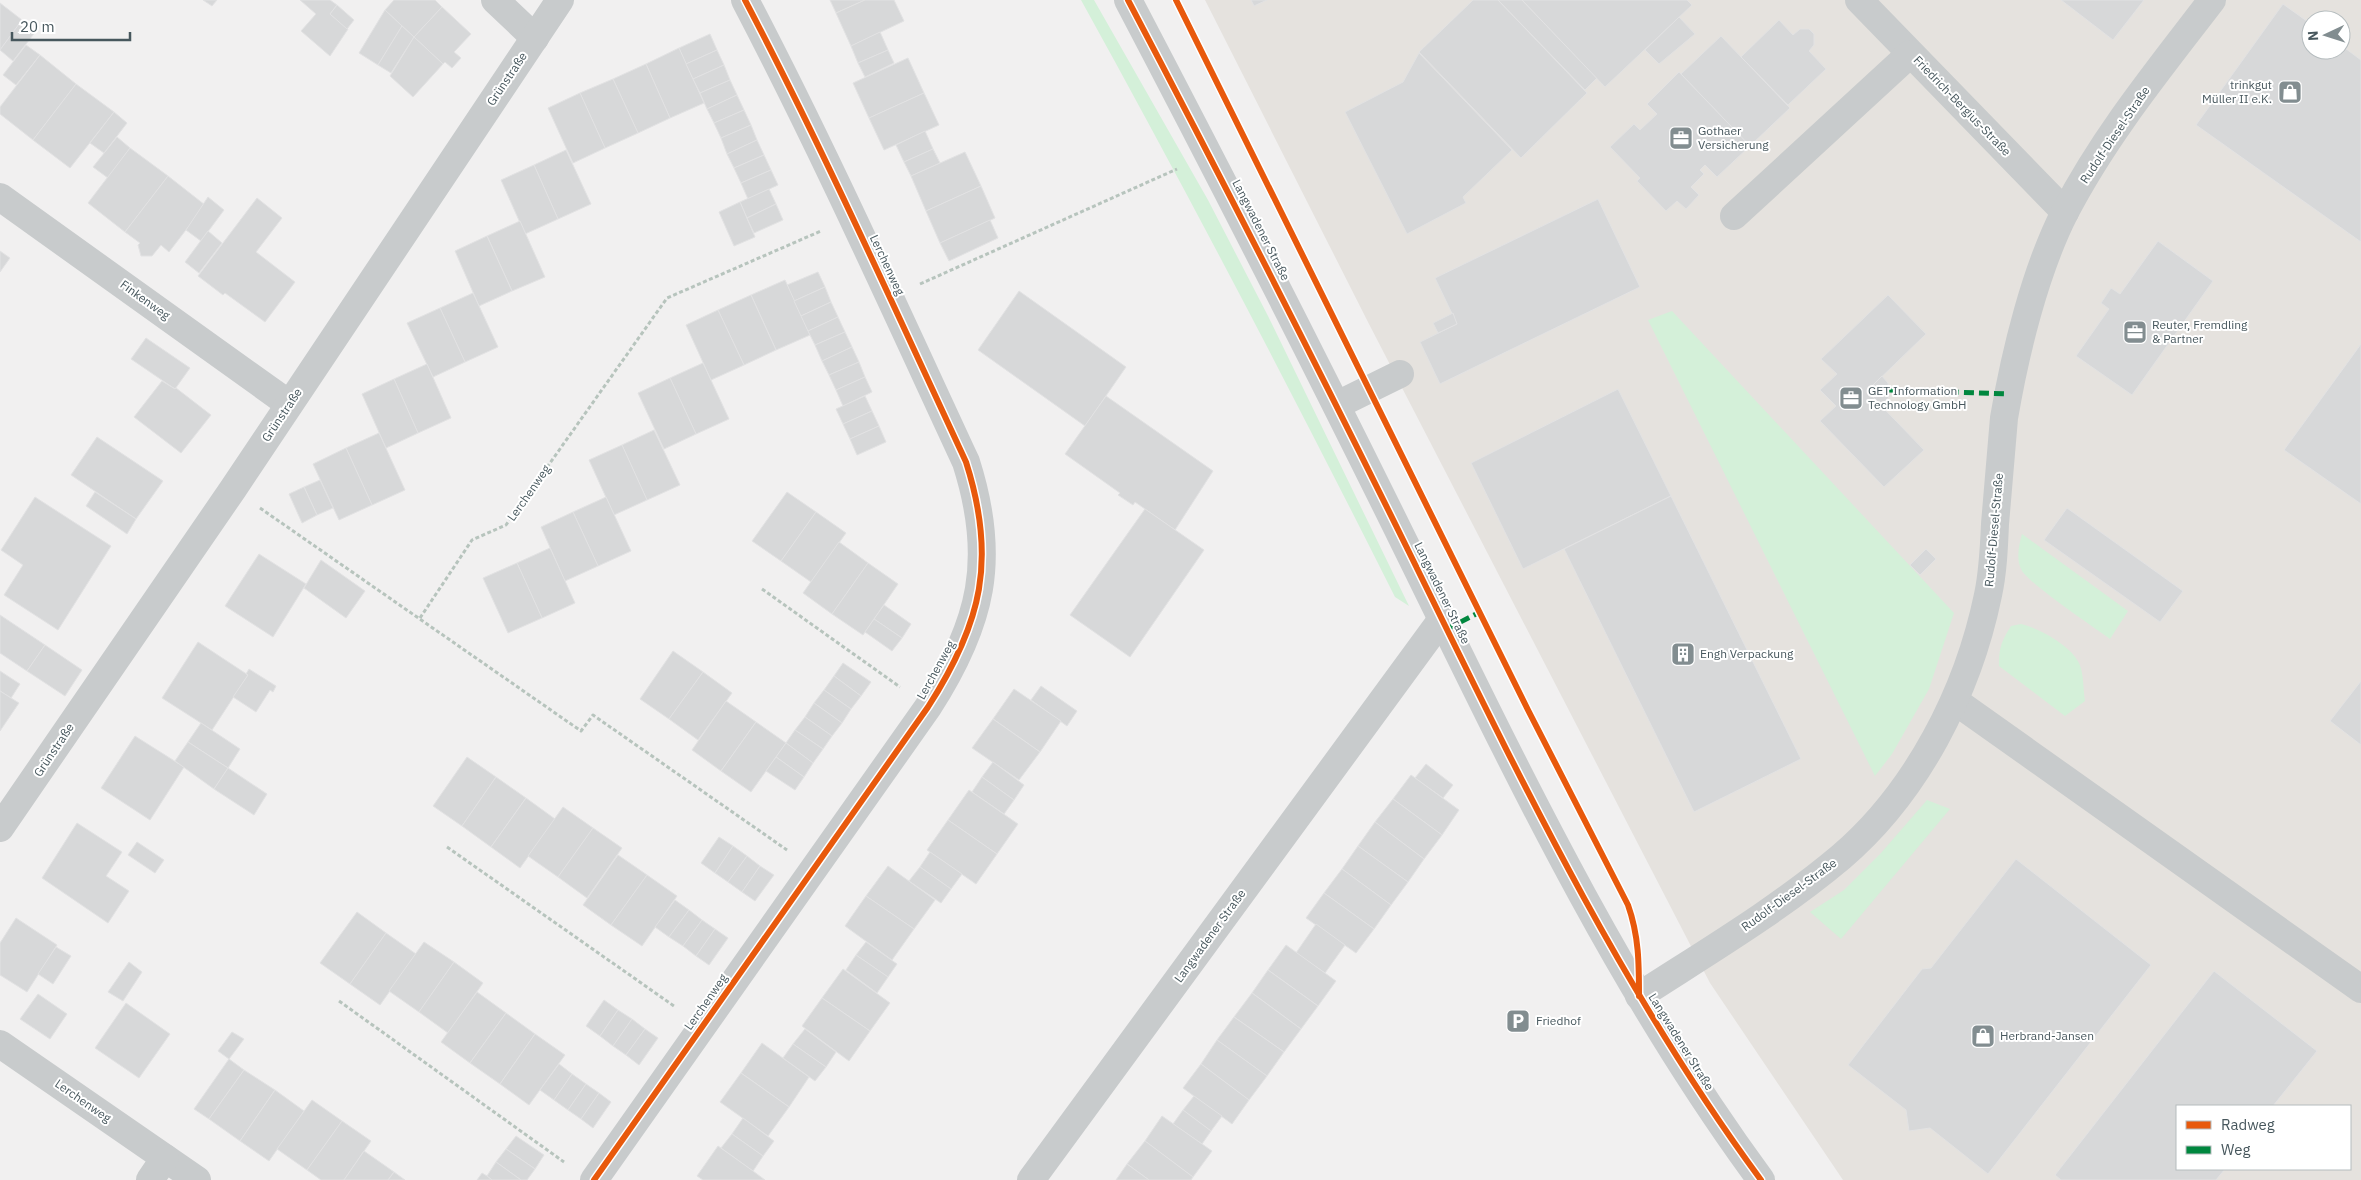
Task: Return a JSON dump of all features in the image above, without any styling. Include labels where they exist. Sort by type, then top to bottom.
[{"type":"street","points":[[495,0],[535,38]]},
{"type":"street","name":"Grünstraße","points":[[0,828],[232,489],[560,0]]},
{"type":"street","name":"Lerchenweg","points":[[594,1180],[928,707],[957,660],[972,622],[981,580],[981,522],[975,491],[966,462],[795,98],[744,0]]},
{"type":"street","name":"Langwadener Straße","points":[[1128,0],[1209,154],[1442,620],[1599,927],[1639,996],[1701,1095],[1761,1180]]},
{"type":"street","name":"Friedrich-Bergius-Straße","points":[[1859,0],[2065,212]]},
{"type":"street","name":"Rudolf-Diesel-Straße","points":[[1639,996],[1770,910],[1842,856],[1900,793],[1937,736],[1956,701],[1976,642],[1988,593],[2004,418],[2008,394],[2030,308],[2045,259],[2065,212],[2124,117],[2212,0]]},
{"type":"street","points":[[1734,216],[1910,54]]},
{"type":"street","name":"Finkenweg","points":[[0,197],[289,404]]},
{"type":"street","points":[[1336,406],[1400,374]]},
{"type":"street","name":"Langwadener Straße","points":[[1031,1180],[1442,620]]},
{"type":"street","points":[[1956,701],[2361,989]]},
{"type":"street","name":"Lerchenweg","points":[[0,1044],[158,1169],[197,1180]]},
{"type":"path","points":[[890,298],[1209,154]]},
{"type":"path","points":[[232,489],[581,731],[593,715],[814,868]]},
{"type":"path","points":[[339,1001],[566,1163]]},
{"type":"shaded area","points":[[1205,0],[2361,0],[2361,1180],[1843,1180],[1710,983],[1369,324]]},
{"type":"green space","points":[[1081,0],[1094,0],[1208,200],[1268,316],[1409,606],[1395,597],[1241,297]]},
{"type":"green space","points":[[1672,311],[1954,613],[1929,689],[1892,754],[1875,776],[1648,320]]},
{"type":"green space","points":[[2022,534],[2128,611],[2110,639],[2047,594],[2026,575],[2021,569],[2018,556]]},
{"type":"green space","points":[[2021,624],[2037,629],[2062,644],[2075,657],[2081,667],[2085,701],[2065,716],[1999,666],[2001,645],[2005,636],[2011,626]]},
{"type":"green space","points":[[1927,800],[1950,809],[1841,939],[1810,912],[1844,890],[1881,853]]},
{"type":"building","points":[[203,0],[217,0],[212,6]]},
{"type":"building","points":[[300,0],[330,0],[337,5],[330,14],[348,29],[330,56],[301,31],[316,14]]},
{"type":"building","points":[[394,0],[435,0],[442,7],[414,37],[385,10]]},
{"type":"building","points":[[830,0],[865,0],[836,13]]},
{"type":"building","points":[[865,0],[894,0],[904,21],[851,46],[836,13]]},
{"type":"building","points":[[1251,0],[1267,0],[1254,6]]},
{"type":"building","points":[[1473,0],[1498,0],[1587,93],[1521,158],[1419,52]]},
{"type":"building","points":[[1498,0],[1522,0],[1597,78],[1585,90]]},
{"type":"building","points":[[1522,0],[1687,0],[1692,5],[1605,87]]},
{"type":"building","points":[[2061,0],[2144,0],[2113,40]]},
{"type":"building","points":[[0,3],[22,20],[0,50]]},
{"type":"building","name":"trinkgut Müller II e.K.","points":[[2283,4],[2301,17],[2301,60],[2351,60],[2351,52],[2361,60],[2361,242],[2196,125]]},
{"type":"building","points":[[337,5],[354,20],[347,29],[330,14]]},
{"type":"building","points":[[442,7],[471,34],[454,52],[461,58],[452,68],[445,62],[443,64],[414,37]]},
{"type":"building","points":[[385,10],[402,26],[378,65],[359,53]]},
{"type":"building","points":[[1679,17],[1695,34],[1659,64],[1645,50]]},
{"type":"building","points":[[22,20],[36,31],[13,61],[0,50]]},
{"type":"building","points":[[1779,20],[1793,35],[1800,29],[1809,29],[1814,34],[1814,45],[1809,51],[1826,69],[1788,105],[1741,57]]},
{"type":"building","points":[[402,26],[414,37],[391,73],[378,65]]},
{"type":"building","points":[[880,32],[888,50],[858,63],[851,46]]},
{"type":"building","points":[[710,34],[717,50],[686,64],[679,48]]},
{"type":"building","points":[[1721,36],[1790,108],[1750,146],[1681,74]]},
{"type":"building","points":[[414,37],[443,64],[413,97],[390,76]]},
{"type":"building","points":[[26,45],[40,55],[16,85],[3,75]]},
{"type":"building","points":[[679,48],[704,103],[670,118],[646,64]]},
{"type":"building","points":[[717,50],[724,65],[693,79],[686,64]]},
{"type":"building","points":[[888,50],[894,63],[865,77],[858,63]]},
{"type":"building","points":[[1419,53],[1512,150],[1463,197],[1466,203],[1407,234],[1345,112],[1403,82]]},
{"type":"building","points":[[40,55],[76,84],[33,140],[0,114],[0,107]]},
{"type":"building","points":[[908,58],[924,93],[869,118],[853,83]]},
{"type":"building","points":[[646,64],[670,118],[638,133],[613,79]]},
{"type":"building","points":[[724,65],[730,80],[700,93],[693,79]]},
{"type":"building","name":"Gothaer Versicherung","points":[[1679,72],[1750,146],[1717,177],[1705,165],[1700,170],[1704,174],[1691,187],[1699,195],[1686,209],[1677,201],[1666,211],[1637,181],[1640,178],[1610,147],[1634,124],[1640,130],[1657,114],[1647,104]]},
{"type":"building","points":[[613,79],[638,133],[605,148],[580,93]]},
{"type":"building","points":[[730,80],[737,95],[707,109],[700,93]]},
{"type":"building","points":[[76,84],[114,112],[70,168],[33,140]]},
{"type":"building","points":[[580,93],[605,148],[573,163],[548,108]]},
{"type":"building","points":[[924,93],[939,125],[884,150],[869,118]]},
{"type":"building","points":[[737,95],[744,110],[714,123],[707,109]]},
{"type":"building","points":[[744,110],[751,125],[721,138],[714,123]]},
{"type":"building","points":[[114,112],[127,123],[104,153],[90,143]]},
{"type":"building","points":[[751,125],[757,140],[727,154],[721,138]]},
{"type":"building","points":[[925,131],[933,149],[904,162],[896,145]]},
{"type":"building","points":[[117,137],[130,148],[108,178],[93,167]]},
{"type":"building","points":[[757,140],[764,155],[734,168],[727,154]]},
{"type":"building","points":[[130,148],[168,176],[125,232],[88,203]]},
{"type":"building","points":[[933,149],[940,163],[911,176],[904,162]]},
{"type":"building","points":[[566,150],[591,204],[558,219],[534,165]]},
{"type":"building","points":[[965,152],[981,186],[926,211],[911,176]]},
{"type":"building","points":[[764,155],[771,170],[741,183],[734,168]]},
{"type":"building","points":[[534,165],[558,219],[525,234],[501,180]]},
{"type":"building","points":[[771,170],[778,185],[748,199],[741,183]]},
{"type":"building","points":[[168,176],[205,205],[169,252],[161,245],[152,256],[141,256],[138,245],[140,243],[125,232]]},
{"type":"building","points":[[981,186],[995,218],[940,243],[926,211]]},
{"type":"building","points":[[769,189],[776,204],[747,218],[740,202]]},
{"type":"building","points":[[208,197],[224,210],[201,241],[186,230]]},
{"type":"building","points":[[257,198],[282,218],[256,252],[295,282],[265,322],[225,293],[223,295],[198,276]]},
{"type":"building","points":[[1598,199],[1640,287],[1440,384],[1420,342],[1457,324],[1435,278]]},
{"type":"building","points":[[740,202],[755,237],[734,246],[719,212]]},
{"type":"building","points":[[776,204],[783,220],[754,233],[747,218]]},
{"type":"building","points":[[990,220],[998,238],[949,261],[940,243]]},
{"type":"building","points":[[520,221],[545,277],[512,291],[487,236]]},
{"type":"building","points":[[208,231],[222,243],[199,273],[185,262]]},
{"type":"building","points":[[487,236],[512,291],[479,306],[455,251]]},
{"type":"building","name":"Reuter, Fremdling & Partner","points":[[2158,241],[2213,281],[2132,395],[2076,356],[2109,309],[2101,303],[2111,288],[2120,294]]},
{"type":"building","points":[[0,251],[10,258],[0,272]]},
{"type":"building","points":[[818,272],[825,287],[794,301],[787,285]]},
{"type":"building","points":[[785,280],[810,335],[776,350],[751,295]]},
{"type":"building","points":[[825,287],[831,302],[801,316],[794,301]]},
{"type":"building","points":[[1019,291],[1126,367],[1085,426],[978,350]]},
{"type":"building","points":[[473,293],[498,347],[465,362],[440,308]]},
{"type":"building","points":[[751,295],[776,350],[744,365],[718,310]]},
{"type":"building","name":"GET Information Technology GmbH","points":[[1888,295],[1926,334],[1867,391],[1924,450],[1884,487],[1820,421],[1836,406],[1820,390],[1837,374],[1821,359]]},
{"type":"building","points":[[831,302],[838,317],[808,331],[801,316]]},
{"type":"building","points":[[440,308],[465,362],[433,377],[407,323]]},
{"type":"building","points":[[718,310],[744,365],[711,380],[686,325]]},
{"type":"building","points":[[1453,313],[1457,324],[1438,333],[1433,323]]},
{"type":"building","points":[[838,317],[845,332],[815,345],[808,331]]},
{"type":"building","points":[[845,332],[852,347],[822,361],[815,345]]},
{"type":"building","points":[[146,338],[190,368],[175,389],[131,359]]},
{"type":"building","points":[[2361,344],[2361,504],[2284,450]]},
{"type":"building","points":[[852,347],[859,362],[829,375],[822,361]]},
{"type":"building","points":[[859,362],[865,377],[836,390],[829,375]]},
{"type":"building","points":[[703,363],[729,419],[696,434],[670,378]]},
{"type":"building","points":[[427,364],[451,418],[418,433],[394,379]]},
{"type":"building","points":[[1882,376],[1888,383],[1889,397],[1881,405],[1867,391]]},
{"type":"building","points":[[865,377],[872,392],[843,406],[836,390]]},
{"type":"building","points":[[670,378],[696,434],[664,449],[638,393]]},
{"type":"building","points":[[394,379],[418,433],[386,448],[362,394]]},
{"type":"building","points":[[162,381],[176,388],[211,415],[181,453],[134,417]]},
{"type":"building","points":[[1618,389],[1671,496],[1523,569],[1471,463]]},
{"type":"building","points":[[865,396],[872,411],[843,424],[836,409]]},
{"type":"building","points":[[1106,396],[1213,471],[1175,530],[1135,502],[1133,505],[1118,495],[1120,493],[1065,454]]},
{"type":"building","points":[[872,411],[879,426],[850,439],[843,424]]},
{"type":"building","points":[[879,426],[886,442],[857,455],[850,439]]},
{"type":"building","points":[[654,430],[680,485],[647,500],[622,445]]},
{"type":"building","points":[[379,433],[405,490],[372,505],[346,448]]},
{"type":"building","points":[[97,437],[163,481],[136,519],[71,475]]},
{"type":"building","points":[[622,445],[647,500],[614,515],[589,460]]},
{"type":"building","points":[[346,448],[372,505],[339,520],[313,464]]},
{"type":"building","points":[[320,480],[333,508],[317,515],[304,487]]},
{"type":"building","points":[[304,487],[317,515],[302,523],[289,494]]},
{"type":"building","points":[[95,492],[136,519],[127,534],[86,506]]},
{"type":"building","points":[[787,492],[816,512],[781,561],[752,541]]},
{"type":"building","name":"Engh Verpackung","points":[[1671,496],[1801,759],[1694,812],[1564,549]]},
{"type":"building","points":[[35,497],[111,546],[58,630],[4,595],[23,565],[1,550]]},
{"type":"building","points":[[606,497],[631,551],[598,566],[573,512]]},
{"type":"building","points":[[2067,508],[2183,591],[2160,622],[2044,540]]},
{"type":"building","points":[[1145,509],[1204,550],[1130,657],[1070,615]]},
{"type":"building","points":[[573,512],[598,566],[565,581],[541,527]]},
{"type":"building","points":[[816,512],[846,533],[811,582],[781,561]]},
{"type":"building","points":[[839,542],[868,563],[832,614],[803,593]]},
{"type":"building","points":[[550,548],[575,603],[542,618],[517,563]]},
{"type":"building","points":[[1926,549],[1936,559],[1920,575],[1910,565]]},
{"type":"building","points":[[259,554],[306,584],[273,637],[225,606]]},
{"type":"building","points":[[321,560],[365,591],[346,618],[304,588]]},
{"type":"building","points":[[517,563],[542,618],[508,633],[483,578]]},
{"type":"building","points":[[868,563],[898,584],[863,635],[832,614]]},
{"type":"building","points":[[884,605],[911,624],[902,638],[874,619]]},
{"type":"building","points":[[0,615],[45,645],[27,671],[0,653]]},
{"type":"building","points":[[874,619],[902,638],[892,651],[865,632]]},
{"type":"building","points":[[198,642],[248,675],[212,730],[162,698]]},
{"type":"building","points":[[45,645],[82,670],[65,696],[27,671]]},
{"type":"building","points":[[673,651],[703,672],[669,719],[640,699]]},
{"type":"building","points":[[843,663],[871,682],[861,696],[834,676]]},
{"type":"building","points":[[249,669],[276,686],[273,692],[270,690],[256,712],[233,697],[248,675],[246,674]]},
{"type":"building","points":[[0,671],[20,684],[11,698],[0,691]]},
{"type":"building","points":[[703,672],[732,693],[698,740],[669,719]]},
{"type":"building","points":[[834,676],[861,696],[851,709],[824,690]]},
{"type":"building","points":[[2361,681],[2361,745],[2330,721]]},
{"type":"building","points":[[1041,686],[1077,711],[1067,726],[1031,700]]},
{"type":"building","points":[[1014,689],[1061,721],[1040,752],[993,719]]},
{"type":"building","points":[[824,690],[851,709],[842,723],[814,703]]},
{"type":"building","points":[[0,691],[19,703],[0,731]]},
{"type":"building","points":[[726,701],[756,722],[721,771],[692,750]]},
{"type":"building","points":[[814,703],[842,723],[832,736],[805,717]]},
{"type":"building","points":[[805,717],[832,736],[823,749],[795,730]]},
{"type":"building","points":[[993,719],[1040,752],[1019,780],[972,748]]},
{"type":"building","points":[[756,722],[786,743],[751,792],[721,771]]},
{"type":"building","points":[[201,723],[240,749],[228,768],[188,742]]},
{"type":"building","points":[[795,730],[823,749],[813,763],[786,743]]},
{"type":"building","points":[[135,736],[184,767],[150,820],[101,788]]},
{"type":"building","points":[[188,742],[228,768],[214,789],[175,761]]},
{"type":"building","points":[[786,743],[813,763],[804,777],[776,757]]},
{"type":"building","points":[[467,757],[496,777],[462,826],[433,806]]},
{"type":"building","points":[[776,757],[804,777],[795,790],[766,771]]},
{"type":"building","points":[[993,762],[1024,785],[1014,800],[982,777]]},
{"type":"building","points":[[1426,764],[1453,785],[1443,798],[1415,778]]},
{"type":"building","points":[[228,768],[267,794],[254,815],[214,789]]},
{"type":"building","points":[[1411,775],[1459,810],[1442,835],[1393,799]]},
{"type":"building","points":[[496,777],[526,798],[491,847],[462,826]]},
{"type":"building","points":[[982,777],[1014,800],[1004,814],[972,792]]},
{"type":"building","points":[[969,790],[1018,824],[997,854],[948,820]]},
{"type":"building","points":[[526,798],[555,819],[520,868],[491,847]]},
{"type":"building","points":[[1393,799],[1442,835],[1424,859],[1375,822]]},
{"type":"building","points":[[563,807],[593,828],[558,877],[528,856]]},
{"type":"building","points":[[948,820],[997,854],[976,884],[927,850]]},
{"type":"building","points":[[1375,822],[1424,859],[1408,882],[1358,846]]},
{"type":"building","points":[[77,823],[122,852],[106,876],[129,891],[108,923],[42,878]]},
{"type":"building","points":[[593,828],[622,848],[587,898],[558,877]]},
{"type":"building","points":[[719,837],[733,846],[715,873],[701,863]]},
{"type":"building","points":[[137,842],[164,860],[155,873],[128,855]]},
{"type":"building","points":[[733,846],[747,856],[728,882],[715,873]]},
{"type":"building","points":[[1358,846],[1408,882],[1391,905],[1342,869]]},
{"type":"building","points":[[930,852],[962,874],[951,889],[920,867]]},
{"type":"building","points":[[618,855],[647,875],[611,925],[583,905]]},
{"type":"building","points":[[747,856],[760,866],[742,892],[728,882]]},
{"type":"building","name":"Herbrand-Jansen","points":[[2016,859],[2151,965],[1988,1174],[1930,1128],[1909,1131],[1906,1110],[1848,1065],[1922,969],[1931,968]]},
{"type":"building","points":[[760,866],[774,875],[755,901],[742,892]]},
{"type":"building","points":[[888,866],[935,900],[914,929],[866,896]]},
{"type":"building","points":[[920,867],[951,889],[941,903],[909,881]]},
{"type":"building","points":[[1342,869],[1391,905],[1374,929],[1324,893]]},
{"type":"building","points":[[647,875],[677,896],[642,946],[611,925]]},
{"type":"building","points":[[1324,893],[1374,929],[1356,953],[1306,918]]},
{"type":"building","points":[[866,896],[914,929],[892,960],[845,926]]},
{"type":"building","points":[[675,900],[689,910],[669,937],[655,927]]},
{"type":"building","points":[[689,910],[702,920],[683,946],[669,937]]},
{"type":"building","points":[[357,912],[386,933],[350,984],[320,963]]},
{"type":"building","points":[[16,918],[57,945],[27,992],[0,975],[0,943]]},
{"type":"building","points":[[702,920],[715,929],[696,956],[683,946]]},
{"type":"building","points":[[1316,924],[1345,945],[1325,973],[1296,953]]},
{"type":"building","points":[[715,929],[728,938],[709,965],[696,956]]},
{"type":"building","points":[[386,933],[416,954],[380,1005],[350,984]]},
{"type":"building","points":[[424,942],[454,962],[419,1012],[389,991]]},
{"type":"building","points":[[866,942],[897,964],[888,977],[856,955]]},
{"type":"building","points":[[1286,945],[1336,981],[1318,1006],[1268,970]]},
{"type":"building","points":[[56,947],[71,956],[53,984],[38,974]]},
{"type":"building","points":[[856,955],[888,977],[877,993],[846,970]]},
{"type":"building","points":[[129,962],[142,972],[123,1001],[108,992]]},
{"type":"building","points":[[454,962],[483,983],[448,1033],[419,1012]]},
{"type":"building","points":[[843,969],[890,1003],[870,1031],[822,998]]},
{"type":"building","points":[[1268,970],[1318,1006],[1301,1029],[1252,993]]},
{"type":"building","points":[[2214,971],[2317,1051],[2274,1105],[2176,1105],[2176,1170],[2224,1170],[2216,1180],[2061,1180],[2055,1175]]},
{"type":"building","points":[[477,992],[506,1013],[470,1063],[441,1042]]},
{"type":"building","points":[[1252,993],[1301,1029],[1284,1052],[1234,1017]]},
{"type":"building","points":[[38,994],[67,1014],[50,1039],[20,1019]]},
{"type":"building","points":[[822,998],[870,1031],[849,1061],[802,1026]]},
{"type":"building","points":[[604,1000],[618,1010],[600,1036],[586,1026]]},
{"type":"building","points":[[126,1003],[170,1034],[139,1078],[95,1048]]},
{"type":"building","points":[[618,1010],[632,1019],[613,1046],[600,1036]]},
{"type":"building","points":[[506,1013],[535,1034],[500,1084],[470,1063]]},
{"type":"building","points":[[1234,1017],[1284,1052],[1267,1076],[1217,1040]]},
{"type":"building","points":[[632,1019],[645,1029],[626,1055],[613,1046]]},
{"type":"building","points":[[645,1029],[658,1038],[639,1065],[626,1055]]},
{"type":"building","points":[[805,1029],[836,1052],[826,1067],[793,1044]]},
{"type":"building","points":[[232,1032],[244,1039],[229,1059],[218,1051]]},
{"type":"building","points":[[535,1034],[565,1055],[529,1105],[500,1084]]},
{"type":"building","points":[[1217,1040],[1267,1076],[1249,1100],[1201,1064]]},
{"type":"building","points":[[762,1043],[809,1077],[789,1107],[741,1073]]},
{"type":"building","points":[[793,1044],[826,1067],[815,1081],[783,1058]]},
{"type":"building","points":[[229,1059],[244,1070],[209,1119],[194,1109]]},
{"type":"building","points":[[559,1064],[572,1074],[554,1100],[540,1090]]},
{"type":"building","points":[[1201,1064],[1249,1100],[1232,1124],[1183,1088]]},
{"type":"building","points":[[244,1070],[275,1090],[240,1141],[209,1119]]},
{"type":"building","points":[[741,1073],[789,1107],[768,1136],[720,1102]]},
{"type":"building","points":[[572,1074],[586,1084],[568,1110],[554,1100]]},
{"type":"building","points":[[586,1084],[599,1093],[581,1119],[568,1110]]},
{"type":"building","points":[[275,1090],[304,1111],[269,1161],[240,1141]]},
{"type":"building","points":[[599,1093],[611,1102],[593,1128],[581,1119]]},
{"type":"building","points":[[1194,1096],[1222,1116],[1211,1131],[1183,1110]]},
{"type":"building","points":[[312,1100],[342,1121],[307,1170],[277,1149]]},
{"type":"building","points":[[1183,1110],[1211,1131],[1202,1144],[1173,1124]]},
{"type":"building","points":[[1162,1116],[1212,1151],[1193,1177],[1145,1141]]},
{"type":"building","points":[[743,1118],[774,1141],[763,1156],[732,1134]]},
{"type":"building","points":[[342,1121],[371,1141],[344,1180],[321,1180],[307,1170]]},
{"type":"building","points":[[732,1134],[763,1156],[753,1171],[721,1148]]},
{"type":"building","points":[[516,1136],[544,1155],[535,1169],[506,1149]]},
{"type":"building","points":[[1145,1141],[1193,1177],[1191,1180],[1149,1180],[1127,1164]]},
{"type":"building","points":[[718,1146],[765,1180],[703,1180],[697,1176]]},
{"type":"building","points":[[506,1149],[535,1169],[527,1180],[521,1180],[496,1162]]},
{"type":"building","points":[[364,1151],[394,1172],[388,1180],[344,1180]]},
{"type":"building","points":[[496,1162],[521,1180],[492,1180],[487,1176]]},
{"type":"building","points":[[1127,1164],[1149,1180],[1116,1180]]},
{"type":"building","points":[[394,1172],[405,1180],[388,1180]]},
{"type":"building","points":[[482,1173],[487,1176],[492,1180],[477,1180]]},
{"type":"marked path","points":[[1889,390],[2008,394]]},
{"type":"marked path","points":[[1447,629],[1480,612]]},
{"type":"cycle path","points":[[594,1180],[928,707],[961,647],[972,618],[979,589],[982,560],[981,529],[966,462],[831,172],[745,0]]},
{"type":"cycle path","points":[[1128,0],[1305,344],[1529,794],[1571,874],[1661,1030],[1709,1106],[1761,1180]]},
{"type":"cycle path","points":[[1176,0],[1528,710],[1628,905],[1636,939],[1639,996]]},
{"type":"place","name":"trinkgut Müller II e.K.","points":[[2290,92]]},
{"type":"place","name":"Gothaer Versicherung","points":[[1681,138]]},
{"type":"place","name":"Reuter, Fremdling & Partner","points":[[2135,332]]},
{"type":"place","name":"GET Information Technology GmbH","points":[[1851,398]]},
{"type":"place","name":"Engh Verpackung","points":[[1683,654]]},
{"type":"place","name":"Friedhof","points":[[1518,1021]]},
{"type":"place","name":"Herbrand-Jansen","points":[[1983,1036]]}]
